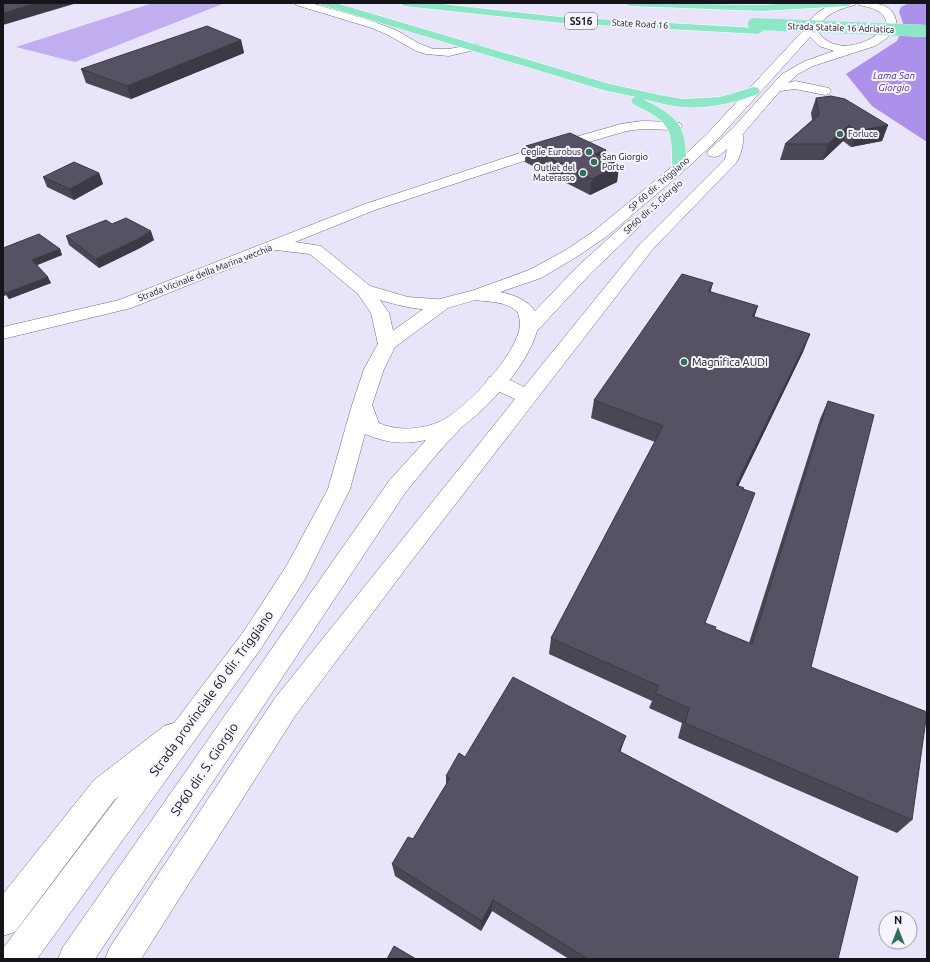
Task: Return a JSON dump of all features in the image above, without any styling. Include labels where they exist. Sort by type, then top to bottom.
[{"type":"highway","points":[[325,3],[607,87],[660,99],[683,103],[720,101],[735,98],[754,90]]},
{"type":"highway","name":"State Road 16","points":[[404,3],[561,20],[756,28]]},
{"type":"highway","name":"State Road 16","points":[[455,3],[519,7],[594,16],[756,28]]},
{"type":"highway","points":[[629,3],[762,8],[792,12],[814,25]]},
{"type":"highway","points":[[762,8],[849,3]]},
{"type":"highway","name":"SS16","points":[[468,21],[500,17],[540,21],[561,20]]},
{"type":"highway","name":"Strada Statale 16 Adriatica","points":[[756,28],[927,31]]},
{"type":"highway","name":"Strada Statale 16 Adriatica","points":[[756,28],[927,37]]},
{"type":"highway","points":[[457,33],[460,37],[475,47]]},
{"type":"highway","points":[[607,87],[663,115],[675,126],[678,132],[679,168]]},
{"type":"main road","points":[[300,3],[385,29],[420,49],[450,53],[475,47]]},
{"type":"main road","name":"SP 60 dir. Triggiano","points":[[442,304],[474,295],[535,274],[572,253],[600,234],[679,168],[712,137],[814,25],[837,6],[849,3]]},
{"type":"main road","points":[[863,3],[873,5],[887,12],[890,7],[896,3]]},
{"type":"main road","name":"SP60 dir. S. Giorgio","points":[[74,959],[397,487],[452,425],[481,400],[496,382],[524,347],[530,327],[605,251],[736,133],[778,88],[786,77],[794,71],[816,61],[879,40],[888,32],[892,25],[892,21],[887,12]]},
{"type":"main road","points":[[814,25],[814,36],[818,41],[826,45],[853,49]]},
{"type":"main road","points":[[778,88],[795,85],[825,91],[816,75],[814,67],[816,61]]},
{"type":"main road","points":[[272,246],[370,207],[531,154],[626,127],[642,125],[675,126]]},
{"type":"main road","points":[[122,959],[285,707],[404,552],[646,247],[731,160],[734,152],[736,133]]},
{"type":"main road","points":[[324,226],[315,240],[314,249],[364,290],[380,313],[387,344],[442,304]]},
{"type":"main road","name":"Strada Vicinale della Marina vecchia","points":[[3,333],[125,304],[272,246],[314,249]]},
{"type":"main road","points":[[364,290],[407,302],[442,304]]},
{"type":"main road","points":[[474,295],[497,297],[517,304],[527,313],[530,327]]},
{"type":"main road","name":"Strada provinciale 60 dir. Triggiano","points":[[16,959],[253,639],[296,572],[339,489],[362,404],[374,369],[387,344]]},
{"type":"main road","points":[[496,382],[528,397]]},
{"type":"main road","points":[[362,404],[370,428],[383,433],[396,436],[424,434],[452,425]]},
{"type":"main road","points":[[3,920],[104,790],[188,725]]},
{"type":"shaded area","points":[[153,3],[225,3],[75,62],[16,47]]},
{"type":"water","name":"Lama San Giorgio","points":[[909,3],[927,3],[927,142],[872,106],[846,74],[897,41],[904,26],[899,12],[901,7]]},
{"type":"building","points":[[3,3],[36,3],[3,13]]},
{"type":"building","points":[[207,26],[241,40],[127,86],[81,69]]},
{"type":"building","points":[[831,96],[845,99],[888,125],[857,131],[849,125],[828,144],[785,144],[819,115],[816,98]]},
{"type":"building","points":[[570,133],[606,150],[595,154],[619,165],[592,179],[526,146]]},
{"type":"building","points":[[74,162],[99,173],[70,189],[43,177]]},
{"type":"building","points":[[126,218],[151,231],[138,239],[96,259],[66,236],[106,220],[112,224]]},
{"type":"building","points":[[39,234],[60,249],[32,260],[48,277],[6,293],[3,290],[3,248]]},
{"type":"building","points":[[682,274],[713,283],[708,291],[758,306],[752,316],[810,334],[736,485],[755,493],[705,623],[716,627],[715,629],[752,644],[828,401],[874,415],[811,667],[927,712],[912,820],[685,723],[689,708],[655,693],[659,686],[551,638],[663,426],[594,400]]},
{"type":"building","points":[[513,677],[626,736],[619,751],[858,877],[838,959],[588,959],[493,900],[482,921],[392,864],[408,837],[413,839],[450,778],[446,776],[459,753],[465,757]]},
{"type":"building","points":[[394,946],[416,959],[387,959]]},
{"type":"place","name":"Forluce","points":[[840,134]]},
{"type":"place","name":"Ceglie Eurobus","points":[[589,152]]},
{"type":"place","name":"San Giorgio Porte","points":[[594,162]]},
{"type":"place","name":"Outlet del Materasso","points":[[583,173]]},
{"type":"place","name":"Magnifica AUDI","points":[[684,362]]}]
